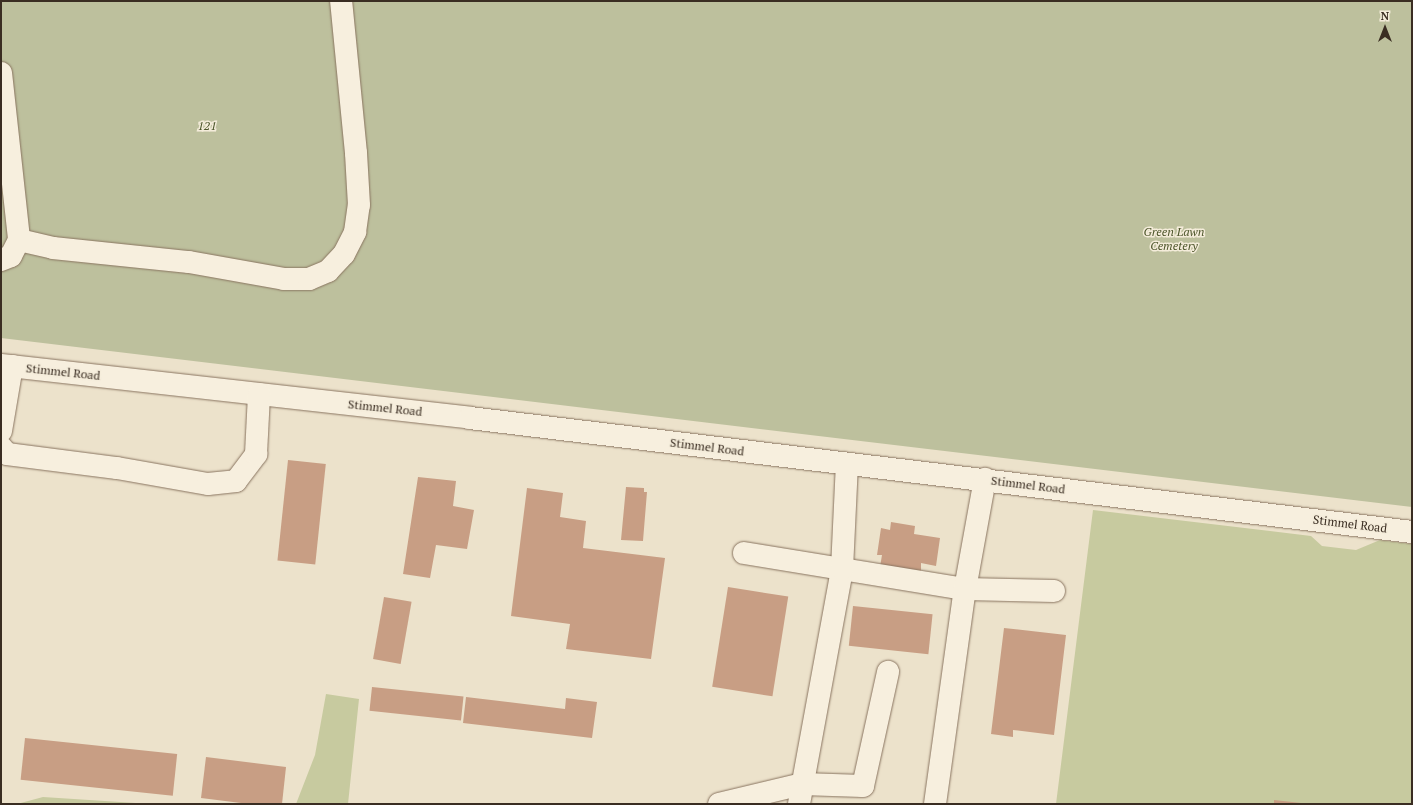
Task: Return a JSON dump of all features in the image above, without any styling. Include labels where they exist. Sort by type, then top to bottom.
[{"type":"street","points":[[19,240],[53,248],[188,262],[284,279],[309,279],[328,271],[344,254],[355,232],[359,205],[356,153],[341,1]]},
{"type":"street","points":[[1,73],[19,240],[11,256],[1,260]]},
{"type":"street","points":[[1,431],[7,365]]},
{"type":"street","name":"Stimmel Road","points":[[7,365],[985,479],[1412,532]]},
{"type":"street","points":[[1,447],[7,454],[117,468],[208,484],[236,481],[256,454],[259,394]]},
{"type":"street","points":[[800,794],[842,569],[848,464]]},
{"type":"street","points":[[935,804],[965,589],[985,479]]},
{"type":"street","points":[[744,553],[965,589],[1054,591]]},
{"type":"street","points":[[719,804],[863,786],[888,672]]},
{"type":"green space","name":"Green Lawn Cemetery","points":[[1,1],[1412,1],[1412,507],[1,338]]},
{"type":"green space","points":[[1093,510],[1311,536],[1322,546],[1356,550],[1380,540],[1412,544],[1412,804],[1056,804]]},
{"type":"green space","points":[[326,694],[359,699],[348,804],[296,804],[315,755]]},
{"type":"green space","points":[[43,797],[151,804],[17,804]]},
{"type":"building","points":[[288,460],[326,464],[315,564],[277,560]]},
{"type":"building","points":[[418,477],[456,481],[453,506],[474,510],[467,549],[436,545],[430,578],[403,574]]},
{"type":"building","points":[[626,487],[644,488],[644,492],[647,492],[643,541],[621,540]]},
{"type":"building","points":[[527,488],[563,493],[560,517],[586,521],[583,548],[665,558],[651,659],[566,649],[570,624],[511,616]]},
{"type":"building","points":[[891,522],[915,526],[914,534],[940,538],[936,566],[921,563],[921,572],[880,567],[882,555],[877,555],[881,528],[890,530]]},
{"type":"building","points":[[728,587],[788,597],[772,696],[712,687]]},
{"type":"building","points":[[384,597],[412,602],[401,664],[373,659]]},
{"type":"building","points":[[853,606],[933,614],[928,654],[849,646]]},
{"type":"building","points":[[1004,628],[1066,635],[1054,735],[1013,730],[1013,737],[991,734]]},
{"type":"building","points":[[372,687],[463,697],[461,720],[369,711]]},
{"type":"building","points":[[466,697],[565,709],[566,698],[597,702],[592,738],[463,723]]},
{"type":"building","points":[[25,738],[177,754],[173,796],[21,780]]},
{"type":"building","points":[[206,757],[286,767],[282,804],[249,804],[201,798]]},
{"type":"building","points":[[1274,800],[1301,803],[1301,804],[1274,804]]},
{"type":"park label","name":"121","points":[[207,126]]}]
